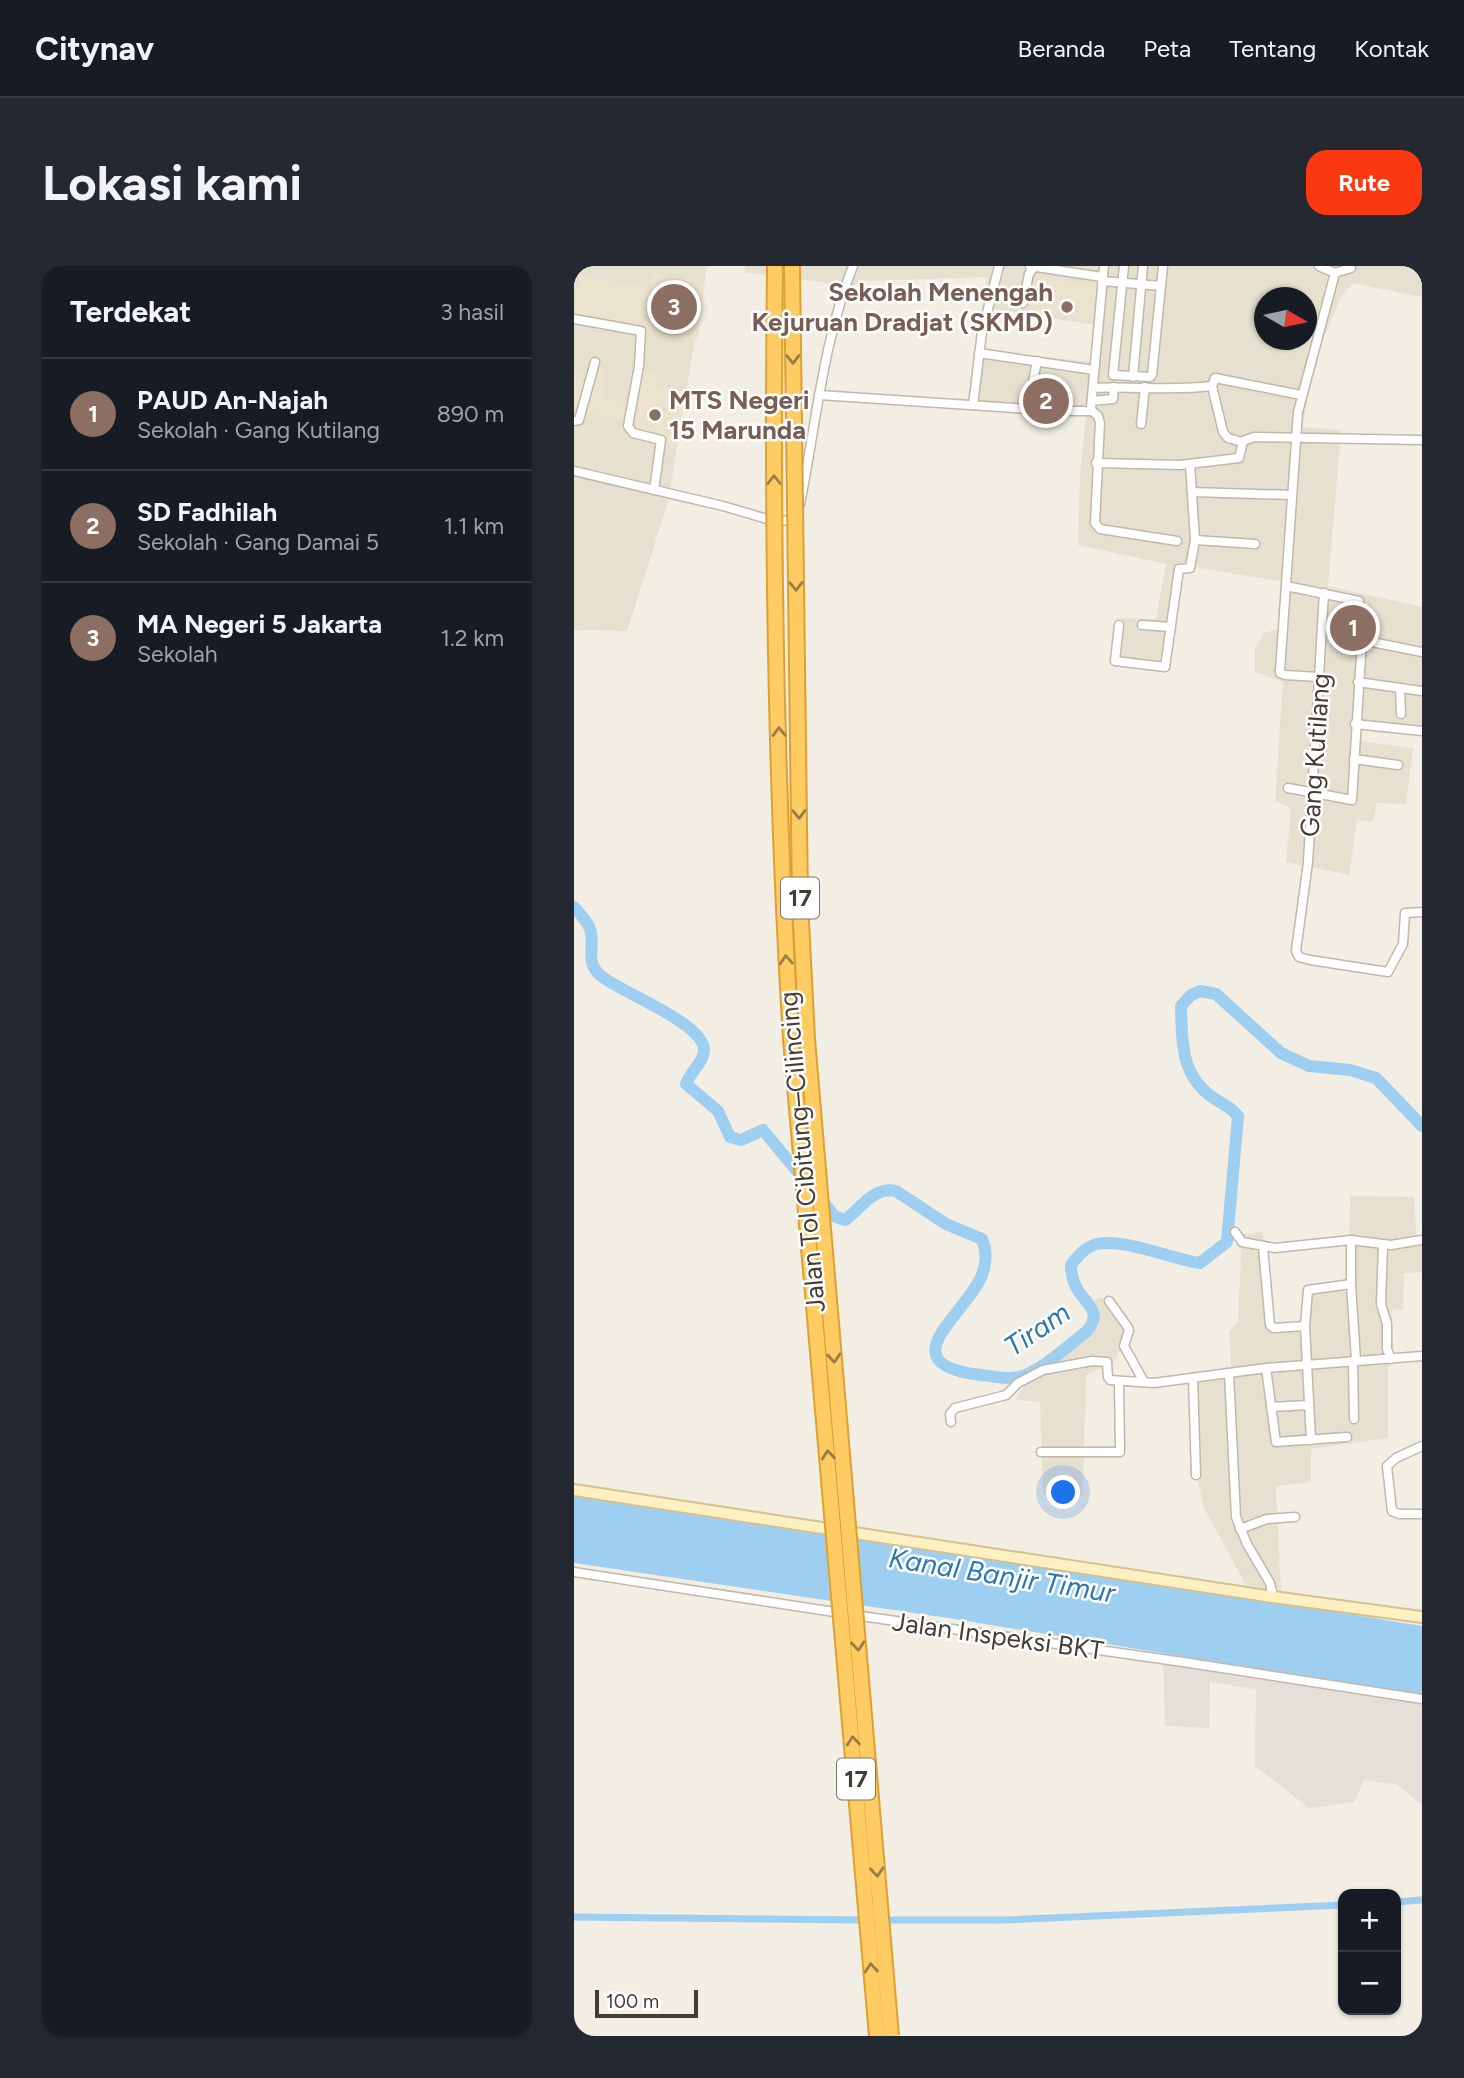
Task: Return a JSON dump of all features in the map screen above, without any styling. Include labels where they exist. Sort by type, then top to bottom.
[{"type":"highway","name":"Jalan Tol Cibitung–Cilincing","points":[[775,266],[774,519],[782,902],[791,1039],[836,1536],[877,2036]]},
{"type":"highway","name":"Jalan Tol Cibitung–Cilincing","points":[[792,266],[803,971],[891,2036]]},
{"type":"street","points":[[574,471],[774,521],[795,520],[839,304],[853,266]]},
{"type":"street","points":[[973,405],[979,353],[999,266]]},
{"type":"street","points":[[1104,266],[1092,401],[1092,411],[1099,419],[1094,510],[1097,527],[1177,541]]},
{"type":"street","points":[[1114,375],[1124,266]]},
{"type":"street","points":[[1133,377],[1143,266]]},
{"type":"street","points":[[979,353],[1114,375],[1152,376],[1163,266]]},
{"type":"street","points":[[1319,266],[1335,273],[1351,268]]},
{"type":"street","points":[[1023,303],[1028,274],[1032,267],[1161,286]]},
{"type":"street","points":[[1319,677],[1280,673],[1291,495],[1301,396],[1335,273]]},
{"type":"street","points":[[574,319],[641,331],[639,366],[628,426],[633,433],[661,440],[654,490]]},
{"type":"street","points":[[1028,408],[1037,361]]},
{"type":"street","points":[[574,421],[579,420],[595,362]]},
{"type":"street","points":[[1301,396],[1216,377],[1212,386],[1223,432],[1228,438],[1242,442],[1254,437],[1296,436],[1422,440]]},
{"type":"street","points":[[1093,388],[1131,386],[1181,389],[1212,386]]},
{"type":"street","points":[[1092,401],[1113,399],[1114,387]]},
{"type":"street","points":[[1141,424],[1145,387]]},
{"type":"street","points":[[819,395],[1092,411]]},
{"type":"street","points":[[1096,463],[1190,464],[1239,458],[1242,442]]},
{"type":"street","points":[[1119,625],[1115,661],[1164,668],[1179,569],[1190,568],[1195,540],[1190,464]]},
{"type":"street","points":[[1192,492],[1254,496],[1291,495]]},
{"type":"street","points":[[1195,540],[1255,544]]},
{"type":"street","points":[[1286,586],[1359,601],[1362,640],[1352,800],[1288,788]]},
{"type":"street","name":"Gang Kutilang","points":[[1324,593],[1306,874],[1296,951],[1299,957],[1388,972],[1403,944],[1405,913],[1422,912]]},
{"type":"street","points":[[1142,625],[1171,627]]},
{"type":"street","points":[[1362,640],[1422,652]]},
{"type":"street","points":[[1358,682],[1422,691]]},
{"type":"street","points":[[1400,688],[1401,714]]},
{"type":"street","points":[[1355,724],[1422,731]]},
{"type":"street","points":[[1353,760],[1398,765]]},
{"type":"street","points":[[1235,1232],[1242,1242],[1263,1247],[1351,1240],[1383,1245],[1422,1240]]},
{"type":"street","points":[[1351,1240],[1354,1419]]},
{"type":"street","points":[[1383,1245],[1381,1304],[1387,1324],[1387,1349],[1391,1359]]},
{"type":"street","points":[[1263,1247],[1270,1325],[1273,1328],[1305,1326]]},
{"type":"street","points":[[1311,1440],[1305,1326],[1308,1290],[1351,1283]]},
{"type":"street","points":[[1109,1301],[1129,1330],[1124,1346],[1144,1381]]},
{"type":"street","points":[[951,1422],[950,1414],[955,1408],[1006,1395],[1018,1383],[1043,1370],[1103,1361],[1108,1364],[1109,1378],[1154,1383],[1266,1368],[1422,1356]]},
{"type":"street","points":[[1266,1368],[1276,1442],[1347,1437]]},
{"type":"street","points":[[1229,1373],[1234,1499],[1240,1529],[1270,1583],[1273,1597]]},
{"type":"street","points":[[1193,1378],[1196,1475]]},
{"type":"street","points":[[1041,1452],[1119,1453],[1119,1381]]},
{"type":"street","points":[[1271,1407],[1309,1405]]},
{"type":"street","points":[[1422,1446],[1396,1458],[1387,1466],[1392,1511],[1399,1514],[1422,1514]]},
{"type":"street","points":[[574,1490],[1273,1597],[1422,1617]]},
{"type":"street","points":[[1240,1529],[1267,1519],[1295,1517]]},
{"type":"street","name":"Jalan Inspeksi BKT","points":[[574,1572],[1422,1699]]},
{"type":"shaded area","points":[[574,266],[707,266],[668,502],[627,631],[574,630]]},
{"type":"shaded area","points":[[745,266],[1422,266],[1422,297],[1353,283],[1341,296],[1317,355],[1302,427],[1341,430],[1328,586],[1422,607],[1422,730],[1361,727],[1358,741],[1413,748],[1406,804],[1377,803],[1373,822],[1357,820],[1349,875],[1286,862],[1291,808],[1275,801],[1283,682],[1255,672],[1255,648],[1264,633],[1282,628],[1284,582],[1184,565],[1167,673],[1117,664],[1121,618],[1156,619],[1166,564],[1078,545],[1080,477],[1086,414],[970,408],[978,351],[1094,362],[1095,325],[982,307],[987,277],[867,281],[851,286],[744,272]]},
{"type":"shaded area","points":[[652,274],[705,281],[697,341],[642,332]]},
{"type":"shaded area","points":[[579,276],[648,288],[641,330],[574,318]]},
{"type":"shaded area","points":[[1036,276],[1083,284],[1085,277],[1102,279],[1095,322],[1030,311]]},
{"type":"shaded area","name":"MTS Negeri 15 Marunda","points":[[637,364],[658,373],[656,387],[685,392],[677,446],[624,437]]},
{"type":"shaded area","points":[[588,366],[606,369],[601,399],[628,403],[625,420],[581,411],[574,413],[574,372],[586,374]]},
{"type":"shaded area","points":[[1350,1196],[1414,1197],[1417,1244],[1422,1243],[1422,1272],[1404,1273],[1403,1310],[1392,1309],[1393,1351],[1388,1369],[1388,1438],[1311,1449],[1311,1482],[1276,1486],[1281,1592],[1246,1585],[1204,1508],[1195,1470],[1194,1381],[1232,1373],[1229,1331],[1238,1322],[1242,1234],[1263,1232],[1270,1328],[1305,1327],[1305,1294],[1348,1286]]},
{"type":"shaded area","points":[[1102,1297],[1132,1330],[1112,1364],[1086,1375],[1083,1495],[1043,1494],[1040,1402],[1015,1400],[1031,1377],[1054,1353],[1096,1323],[1090,1303]]},
{"type":"shaded area","points":[[1163,1655],[1422,1694],[1422,1805],[1396,1784],[1364,1780],[1354,1802],[1309,1808],[1255,1766],[1256,1689],[1210,1682],[1209,1728],[1165,1726]]},
{"type":"green space","points":[[650,305],[675,309],[672,324],[648,320]]},
{"type":"water","name":"Kanal Banjir Timur","points":[[574,1494],[1085,1571],[1422,1626],[1422,1696],[955,1619],[574,1563]]},
{"type":"waterway","name":"Tiram","points":[[574,907],[590,929],[591,959],[595,970],[609,982],[676,1019],[701,1040],[703,1055],[686,1084],[718,1111],[730,1137],[741,1140],[763,1130],[806,1182]]},
{"type":"waterway","name":"Tiram","points":[[818,1195],[834,1216],[845,1220],[874,1195],[888,1190],[896,1191],[946,1224],[982,1239],[986,1257],[982,1275],[940,1335],[935,1349],[939,1360],[953,1369],[1014,1378],[1028,1374],[1045,1364],[1091,1326],[1093,1311],[1075,1285],[1071,1265],[1089,1247],[1108,1243],[1134,1246],[1200,1263],[1227,1242],[1238,1116],[1202,1088],[1188,1067],[1183,1044],[1181,1006],[1191,995],[1200,991],[1216,994],[1281,1053],[1309,1066],[1350,1070],[1376,1078],[1422,1126]]},
{"type":"waterway","points":[[1401,1902],[1422,1900]]},
{"type":"waterway","points":[[879,1920],[1004,1920],[1338,1905]]},
{"type":"waterway","points":[[574,1917],[867,1920]]},
{"type":"place","name":"MA Negeri 5 Jakarta","points":[[674,307]]},
{"type":"place","name":"Sekolah Menengah Kejuruan Dradjat (SKMD)","points":[[1067,307]]},
{"type":"place","name":"SD Fadhilah","points":[[1046,401]]},
{"type":"place","name":"MTS Negeri 15 Marunda","points":[[655,415]]},
{"type":"place","name":"PAUD An-Najah","points":[[1353,628]]}]
